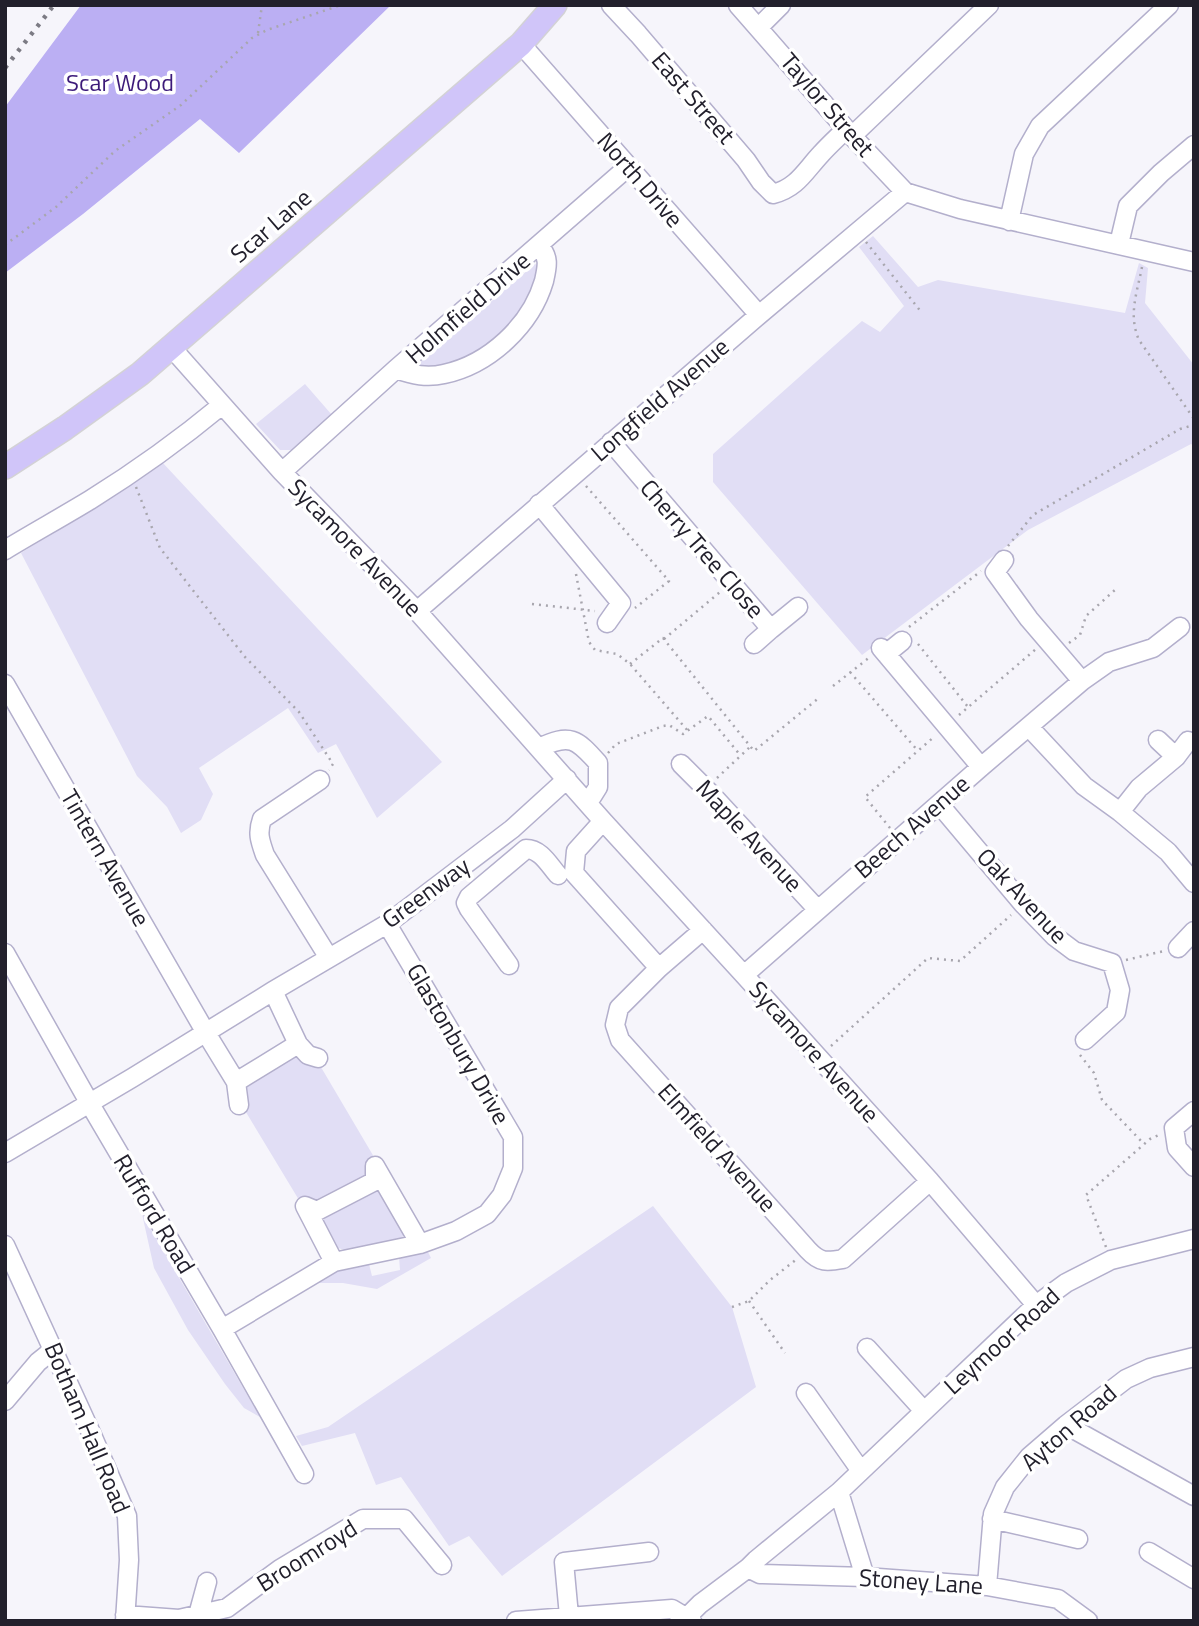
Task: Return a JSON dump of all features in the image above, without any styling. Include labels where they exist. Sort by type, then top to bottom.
[{"type":"main road","name":"Scar Lane","points":[[5,467],[140,374],[522,44],[555,5]]},
{"type":"street","name":"East Street","points":[[611,5],[656,54],[773,194],[785,191],[808,171],[820,155],[849,133]]},
{"type":"street","name":"Taylor Street","points":[[738,5],[849,133],[913,195]]},
{"type":"street","points":[[759,27],[781,5]]},
{"type":"street","points":[[849,133],[989,5]]},
{"type":"street","points":[[1009,221],[1024,154],[1040,126],[1169,5]]},
{"type":"street","name":"North Drive","points":[[522,44],[759,315]]},
{"type":"street","points":[[1119,244],[1128,206],[1194,145]]},
{"type":"street","name":"Holmfield Drive","points":[[282,472],[628,167]]},
{"type":"street","points":[[913,195],[1009,221],[1194,262]]},
{"type":"street","name":"Longfield Avenue","points":[[417,611],[759,315],[858,232],[913,195]]},
{"type":"street","name":"Holmfield Drive","points":[[396,369],[427,377],[446,374],[481,359],[500,346],[536,304],[548,262],[546,252],[539,246]]},
{"type":"street","name":"Sycamore Avenue","points":[[171,347],[282,472],[417,611],[603,821],[930,1181],[1036,1305]]},
{"type":"street","points":[[5,550],[131,473],[222,405]]},
{"type":"street","name":"Cherry Tree Close","points":[[611,442],[771,629],[797,607]]},
{"type":"street","points":[[539,504],[621,603],[608,622]]},
{"type":"street","points":[[1004,556],[995,572],[1028,619],[1082,681]]},
{"type":"street","name":"Beech Avenue","points":[[744,975],[1082,681],[1109,662],[1153,648],[1180,627]]},
{"type":"street","points":[[754,644],[771,629]]},
{"type":"street","points":[[907,636],[883,651],[981,767]]},
{"type":"street","name":"Tintern Avenue","points":[[5,684],[205,1033]]},
{"type":"street","points":[[1029,727],[1084,786],[1121,811],[1168,852],[1194,883]]},
{"type":"street","points":[[539,748],[554,741],[570,740],[582,745],[598,763],[598,787],[588,803]]},
{"type":"street","points":[[1158,740],[1176,757]]},
{"type":"street","points":[[1121,811],[1139,788],[1176,757],[1188,741]]},
{"type":"street","name":"Maple Avenue","points":[[681,764],[818,909]]},
{"type":"street","name":"Greenway","points":[[5,1153],[387,924],[512,830],[567,779]]},
{"type":"street","points":[[320,780],[262,819],[258,836],[265,855],[329,958]]},
{"type":"street","name":"Oak Avenue","points":[[939,804],[1054,936],[1074,951],[1112,963]]},
{"type":"street","points":[[603,821],[576,850],[574,873],[659,968]]},
{"type":"street","points":[[509,965],[469,909],[466,903],[468,897],[526,849],[534,849],[558,875]]},
{"type":"street","points":[[454,873],[472,894]]},
{"type":"street","name":"Glastonbury Drive","points":[[222,1329],[334,1262],[420,1244],[456,1231],[486,1214],[502,1195],[513,1168],[513,1138],[387,924]]},
{"type":"street","name":"Elmfield Avenue","points":[[703,930],[619,1007],[615,1025],[620,1040],[808,1250]]},
{"type":"street","points":[[1178,948],[1194,931]]},
{"type":"street","name":"Rufford Road","points":[[5,953],[304,1474]]},
{"type":"street","points":[[1085,1040],[1116,1012],[1120,990],[1112,963]]},
{"type":"street","points":[[273,991],[299,1044],[308,1055],[318,1058]]},
{"type":"street","points":[[205,1033],[236,1082],[239,1105]]},
{"type":"street","points":[[236,1082],[299,1044]]},
{"type":"street","points":[[1194,1111],[1174,1128],[1177,1148],[1194,1167]]},
{"type":"street","points":[[334,1262],[304,1206],[317,1212],[375,1181],[375,1166],[420,1244]]},
{"type":"street","points":[[808,1250],[813,1256],[826,1262],[843,1259],[930,1181]]},
{"type":"street","name":"Leymoor Road","points":[[687,1619],[700,1604],[839,1492],[1036,1305],[1066,1283],[1111,1260],[1194,1240]]},
{"type":"street","name":"Botham Hall Road","points":[[5,1245],[127,1516],[129,1560],[125,1618]]},
{"type":"street","points":[[867,1348],[924,1411]]},
{"type":"street","points":[[5,1401],[38,1362],[53,1350]]},
{"type":"street","name":"Ayton Road","points":[[987,1586],[993,1514],[1005,1487],[1029,1457],[1126,1379],[1150,1368],[1194,1357]]},
{"type":"street","points":[[806,1393],[861,1471]]},
{"type":"street","points":[[1066,1425],[1194,1496]]},
{"type":"street","points":[[839,1492],[864,1577]]},
{"type":"street","name":"Broomroyd","points":[[125,1618],[179,1619],[227,1608],[280,1569],[363,1519],[404,1519],[442,1565]]},
{"type":"street","points":[[992,1519],[1078,1539]]},
{"type":"street","points":[[569,1616],[564,1562],[649,1552]]},
{"type":"street","points":[[1149,1552],[1194,1579]]},
{"type":"street","name":"Stoney Lane","points":[[752,1564],[760,1574],[864,1577],[987,1586],[1058,1599],[1088,1621]]},
{"type":"street","points":[[198,1615],[207,1582]]},
{"type":"street","points":[[516,1621],[672,1609],[687,1619]]},
{"type":"path","points":[[258,35],[262,5]]},
{"type":"path","points":[[5,246],[56,207],[116,151],[181,105],[252,38],[267,30],[341,5]]},
{"type":"path","points":[[858,232],[922,313]]},
{"type":"path","points":[[1145,250],[1132,316],[1133,327],[1139,340],[1194,419]]},
{"type":"path","points":[[1004,556],[1033,515],[1180,429],[1194,425]]},
{"type":"path","points":[[131,473],[160,548],[245,657],[299,712],[333,764],[320,780]]},
{"type":"path","points":[[575,473],[669,581],[635,608],[621,603]]},
{"type":"path","points":[[577,550],[573,562],[589,642],[595,650],[617,654],[630,664],[688,731]]},
{"type":"path","points":[[968,707],[907,636],[982,570]]},
{"type":"path","points":[[630,664],[731,582]]},
{"type":"path","points":[[899,839],[865,797],[968,707],[1052,646],[1080,635],[1086,616],[1116,589]]},
{"type":"path","points":[[532,604],[598,611],[608,622]]},
{"type":"path","points":[[664,639],[754,751],[820,696]]},
{"type":"path","points":[[833,685],[883,651]]},
{"type":"path","points":[[850,672],[918,751]]},
{"type":"path","points":[[598,763],[616,744],[669,725],[683,734],[708,716],[741,756]]},
{"type":"path","points":[[705,789],[751,747]]},
{"type":"path","points":[[819,1058],[928,958],[960,961],[1024,904]]},
{"type":"path","points":[[1112,963],[1178,948]]},
{"type":"path","points":[[1085,1040],[1074,1048],[1094,1073],[1102,1100],[1144,1144]]},
{"type":"path","points":[[1111,1260],[1086,1195],[1150,1139],[1174,1128]]},
{"type":"path","points":[[732,1307],[749,1301],[770,1280],[808,1250]]},
{"type":"path","points":[[749,1301],[785,1353]]},
{"type":"shaded area","points":[[873,236],[918,287],[938,280],[1125,313],[1139,263],[1148,268],[1145,303],[1194,365],[1194,446],[1191,444],[1028,530],[862,655],[713,482],[713,454],[862,321],[880,332],[904,306],[859,247]]},
{"type":"shaded area","points":[[535,264],[541,267],[523,315],[471,360],[418,371],[417,365]]},
{"type":"shaded area","points":[[305,384],[332,415],[292,450],[280,450],[256,424]]},
{"type":"shaded area","points":[[162,462],[442,762],[377,818],[336,744],[318,753],[288,708],[199,768],[213,794],[201,820],[181,833],[167,807],[137,776],[21,553]]},
{"type":"shaded area","points":[[294,1057],[307,1061],[315,1057],[374,1157],[367,1162],[368,1173],[363,1180],[319,1203],[306,1196],[299,1200],[241,1104],[248,1098],[247,1087]]},
{"type":"shaded area","points":[[374,1187],[382,1188],[406,1234],[396,1242],[348,1251],[338,1248],[322,1223],[328,1212]]},
{"type":"shaded area","points":[[653,1206],[732,1307],[756,1387],[502,1576],[469,1536],[449,1546],[401,1477],[376,1485],[355,1433],[302,1446],[296,1436],[328,1427]]},
{"type":"shaded area","points":[[142,1214],[260,1417],[244,1408],[188,1330],[154,1268]]},
{"type":"shaded area","points":[[427,1250],[431,1258],[377,1289],[343,1283],[314,1283],[333,1270],[369,1264],[372,1276],[400,1270],[399,1257]]},
{"type":"green space","name":"Scar Wood","points":[[81,5],[391,5],[239,153],[200,119],[5,273],[5,107]]},
{"type":"railway","points":[[5,68],[54,5]]}]
